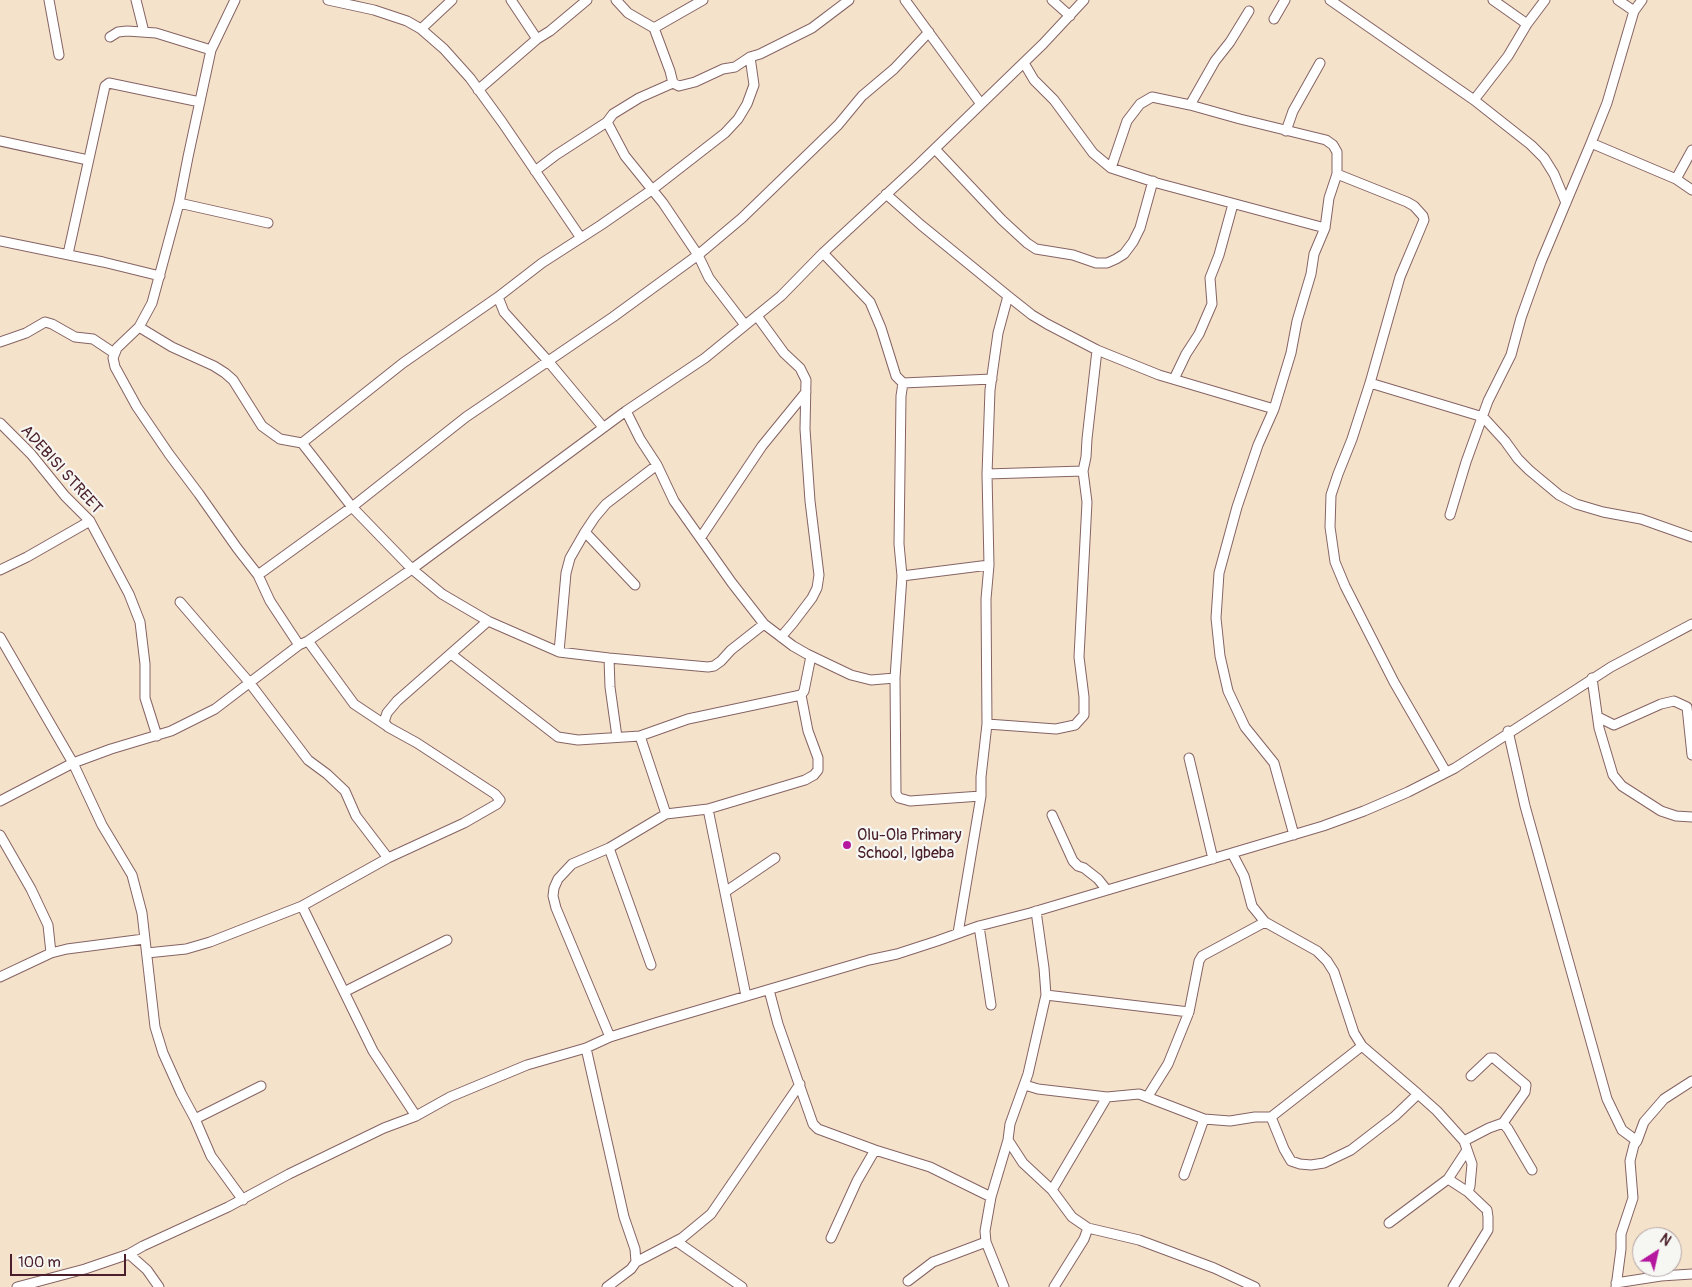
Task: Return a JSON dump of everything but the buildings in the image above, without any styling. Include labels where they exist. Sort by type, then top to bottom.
[{"type":"street","points":[[48,0],[60,56]]},
{"type":"street","points":[[136,0],[144,32]]},
{"type":"street","points":[[147,954],[186,949],[210,942],[302,906],[388,858],[464,823],[497,804],[500,800],[495,794],[354,704],[270,601],[258,575],[236,548],[137,407],[112,358],[114,353],[139,327],[152,303],[180,202],[211,50],[235,0]]},
{"type":"street","points":[[328,0],[374,10],[407,21],[421,29],[444,49],[478,90],[581,238]]},
{"type":"street","points":[[421,29],[452,0]]},
{"type":"street","points":[[511,0],[537,39]]},
{"type":"street","points":[[478,90],[537,39],[550,31],[587,0]]},
{"type":"street","points":[[616,0],[628,13],[654,28],[673,83]]},
{"type":"street","points":[[654,28],[702,0]]},
{"type":"street","points":[[673,83],[679,86],[695,82],[734,66],[812,28],[849,0]]},
{"type":"street","points":[[905,0],[981,104]]},
{"type":"street","points":[[1052,0],[1070,16]]},
{"type":"street","points":[[0,801],[73,763],[111,749],[157,736],[215,709],[304,643],[412,570],[626,411],[705,358],[781,296],[823,253],[1024,63],[1084,0]]},
{"type":"street","points":[[1274,19],[1285,0]]},
{"type":"street","points":[[1330,0],[1513,129],[1544,158],[1554,174],[1566,203]]},
{"type":"street","points":[[1493,0],[1527,24]]},
{"type":"street","points":[[1474,100],[1508,56],[1527,24],[1545,0]]},
{"type":"street","points":[[1618,0],[1634,11]]},
{"type":"street","points":[[1450,515],[1482,417],[1497,381],[1511,355],[1521,318],[1541,262],[1591,144],[1606,103],[1634,11],[1642,0]]},
{"type":"street","points":[[1190,105],[1215,61],[1230,42],[1249,11]]},
{"type":"street","points":[[110,37],[118,32],[126,31],[156,33],[211,50]]},
{"type":"street","points":[[258,575],[352,507],[466,417],[613,317],[698,255],[742,218],[838,125],[862,96],[894,69],[929,32]]},
{"type":"street","points":[[302,443],[403,363],[498,298],[542,263],[653,189],[725,133],[738,119],[747,104],[754,85],[750,57]]},
{"type":"street","points":[[1024,63],[1034,80],[1054,100],[1093,153],[1111,168],[1233,204],[1325,228]]},
{"type":"street","points":[[1286,131],[1293,111],[1320,63]]},
{"type":"street","points":[[534,171],[607,122],[613,114],[639,98],[673,83]]},
{"type":"street","points":[[68,254],[88,160],[107,84],[200,102]]},
{"type":"street","points":[[1111,168],[1128,121],[1140,104],[1152,98],[1190,105],[1326,140],[1333,145],[1336,152],[1338,160],[1337,174],[1330,198],[1325,228],[1314,254],[1311,274],[1297,321],[1291,352],[1274,409],[1258,446],[1237,507],[1219,573],[1216,618],[1220,656],[1228,691],[1245,727],[1274,763],[1294,835]]},
{"type":"street","points":[[607,122],[626,156],[653,189],[698,255],[709,278],[745,325]]},
{"type":"street","points":[[0,141],[88,160]]},
{"type":"street","points":[[1591,144],[1676,179],[1692,190]]},
{"type":"street","points":[[934,149],[1002,220],[1027,243],[1036,249],[1073,255],[1096,263],[1116,259],[1124,254],[1133,242],[1140,228],[1153,181]]},
{"type":"street","points":[[1676,179],[1692,150]]},
{"type":"street","points":[[1337,174],[1407,202],[1420,210],[1424,216],[1420,232],[1400,277],[1370,383],[1332,495],[1330,527],[1335,562],[1345,586],[1394,682],[1446,772]]},
{"type":"street","points":[[886,194],[920,225],[1032,315],[1097,350],[1174,379],[1274,409]]},
{"type":"street","points":[[180,202],[268,223]]},
{"type":"street","points":[[1174,379],[1186,354],[1199,334],[1212,304],[1210,278],[1219,255],[1233,204]]},
{"type":"street","points":[[0,241],[68,254],[160,276]]},
{"type":"street","points":[[823,253],[870,302],[881,328],[896,376],[903,383],[992,379]]},
{"type":"street","points":[[958,933],[982,796],[981,777],[987,724],[986,599],[989,565],[986,474],[992,379],[998,333],[1008,296]]},
{"type":"street","points":[[498,298],[504,312],[604,427]]},
{"type":"street","points":[[757,316],[784,353],[800,368],[806,380],[805,429],[810,501],[819,575],[817,588],[812,598],[781,636]]},
{"type":"street","points":[[0,342],[45,322],[75,337],[93,339],[114,353]]},
{"type":"street","points":[[139,327],[172,347],[222,370],[232,380],[262,426],[280,439],[302,443],[352,507],[412,570],[442,594],[488,621],[559,652],[708,667],[714,666],[721,661],[731,650],[764,624]]},
{"type":"street","points":[[987,724],[1056,730],[1075,725],[1084,715],[1084,696],[1078,657],[1087,502],[1083,471],[1097,350]]},
{"type":"street","points":[[903,383],[901,396],[899,544],[902,576],[895,678],[895,788],[899,798],[910,800],[982,796]]},
{"type":"street","points":[[1370,383],[1482,417],[1506,441],[1518,459],[1529,470],[1558,495],[1576,504],[1641,519],[1692,537]]},
{"type":"street","points":[[701,537],[762,446],[806,392]]},
{"type":"street","points":[[626,411],[657,465],[674,501],[732,583],[764,624],[793,646],[851,675],[871,680],[895,678]]},
{"type":"street","name":"ADEBISI STREET","points":[[0,424],[30,454],[65,496],[90,521],[129,594],[140,622],[145,664],[145,698],[157,736]]},
{"type":"street","points":[[559,652],[566,573],[570,558],[595,517],[606,504],[657,465]]},
{"type":"street","points":[[986,474],[1083,471]]},
{"type":"street","points":[[0,570],[90,521]]},
{"type":"street","points":[[585,532],[635,585]]},
{"type":"street","points":[[902,576],[989,565]]},
{"type":"street","points":[[180,602],[249,682],[308,760],[327,774],[345,792],[356,816],[388,858]]},
{"type":"street","points":[[388,727],[384,722],[387,712],[397,701],[488,621]]},
{"type":"street","points":[[17,1287],[85,1269],[129,1254],[243,1200],[289,1174],[384,1128],[416,1116],[450,1097],[527,1065],[586,1048],[610,1037],[905,951],[979,926],[1232,854],[1364,811],[1408,792],[1446,772],[1592,678],[1692,624]]},
{"type":"street","points":[[0,637],[73,763],[102,824],[132,874],[142,913],[155,1027],[166,1061],[211,1156],[243,1200]]},
{"type":"street","points":[[451,654],[558,737],[578,740],[640,736],[688,719],[801,695]]},
{"type":"street","points":[[610,1037],[563,927],[553,896],[558,879],[572,864],[609,848],[666,814],[708,809],[804,780],[814,775],[818,770],[818,758],[808,731],[801,695],[804,691],[811,656]]},
{"type":"street","points":[[609,658],[610,687],[618,737]]},
{"type":"street","points":[[1592,678],[1599,728],[1613,774],[1622,786],[1661,811],[1676,816],[1692,817]]},
{"type":"street","points":[[1598,717],[1614,725],[1661,704],[1674,701],[1687,707],[1692,755]]},
{"type":"street","points":[[1508,732],[1525,806],[1607,1099],[1622,1130],[1637,1141]]},
{"type":"street","points":[[640,736],[666,814]]},
{"type":"street","points":[[1190,758],[1213,859]]},
{"type":"street","points":[[708,809],[746,996]]},
{"type":"street","points":[[1052,815],[1074,861],[1078,866],[1084,868],[1098,879],[1106,890]]},
{"type":"street","points":[[0,835],[31,889],[48,925],[51,953]]},
{"type":"street","points":[[609,848],[650,965]]},
{"type":"street","points":[[1232,854],[1244,876],[1252,906],[1265,922],[1317,951],[1328,961],[1334,972],[1354,1033],[1362,1046],[1447,1120],[1466,1146],[1472,1164],[1468,1192]]},
{"type":"street","points":[[725,892],[775,858]]},
{"type":"street","points":[[302,906],[373,1051],[416,1116]]},
{"type":"street","points":[[1004,1287],[986,1242],[985,1231],[991,1198],[1008,1140],[1010,1124],[1025,1085],[1046,995],[1036,911]]},
{"type":"street","points":[[1148,1096],[1168,1064],[1189,1012],[1199,961],[1202,956],[1265,922]]},
{"type":"street","points":[[979,926],[991,1005]]},
{"type":"street","points":[[0,977],[51,953],[67,949],[144,939]]},
{"type":"street","points":[[344,992],[447,940]]},
{"type":"street","points":[[769,990],[778,1024],[813,1124],[818,1129],[875,1150],[930,1167],[991,1198]]},
{"type":"street","points":[[1046,995],[1189,1012]]},
{"type":"street","points":[[1025,1085],[1038,1089],[1107,1098],[1139,1094],[1204,1119],[1230,1121],[1255,1117],[1271,1117],[1362,1046]]},
{"type":"street","points":[[586,1048],[624,1217],[635,1249],[636,1262]]},
{"type":"street","points":[[1389,1223],[1448,1179],[1466,1146],[1489,1128],[1502,1123],[1525,1092],[1526,1085],[1494,1058],[1490,1058],[1471,1076]]},
{"type":"street","points":[[1692,1081],[1664,1099],[1644,1122],[1634,1145],[1630,1161],[1633,1198],[1621,1234],[1616,1285],[1661,1276],[1692,1274]]},
{"type":"street","points":[[607,1287],[636,1262],[676,1241],[711,1214],[800,1084]]},
{"type":"street","points":[[195,1119],[261,1086]]},
{"type":"street","points":[[1271,1117],[1291,1161],[1300,1164],[1324,1163],[1351,1150],[1395,1116],[1418,1094]]},
{"type":"street","points":[[1052,1190],[1107,1098]]},
{"type":"street","points":[[1184,1175],[1204,1119]]},
{"type":"street","points":[[1502,1123],[1508,1129],[1532,1170]]},
{"type":"street","points":[[1008,1140],[1023,1163],[1052,1190],[1072,1217],[1088,1228],[1139,1240],[1214,1268],[1255,1287]]},
{"type":"street","points":[[831,1238],[857,1181],[875,1150]]},
{"type":"street","points":[[1448,1179],[1468,1192],[1487,1210],[1488,1230],[1452,1287]]},
{"type":"street","points":[[1054,1287],[1084,1239],[1088,1228]]},
{"type":"street","points":[[676,1241],[742,1287]]},
{"type":"street","points":[[908,1281],[932,1262],[986,1242]]},
{"type":"street","points":[[129,1254],[147,1270],[159,1287]]},
{"type":"place","name":"Olu-Ola Primary School, Igbeba","points":[[847,845]]}]
